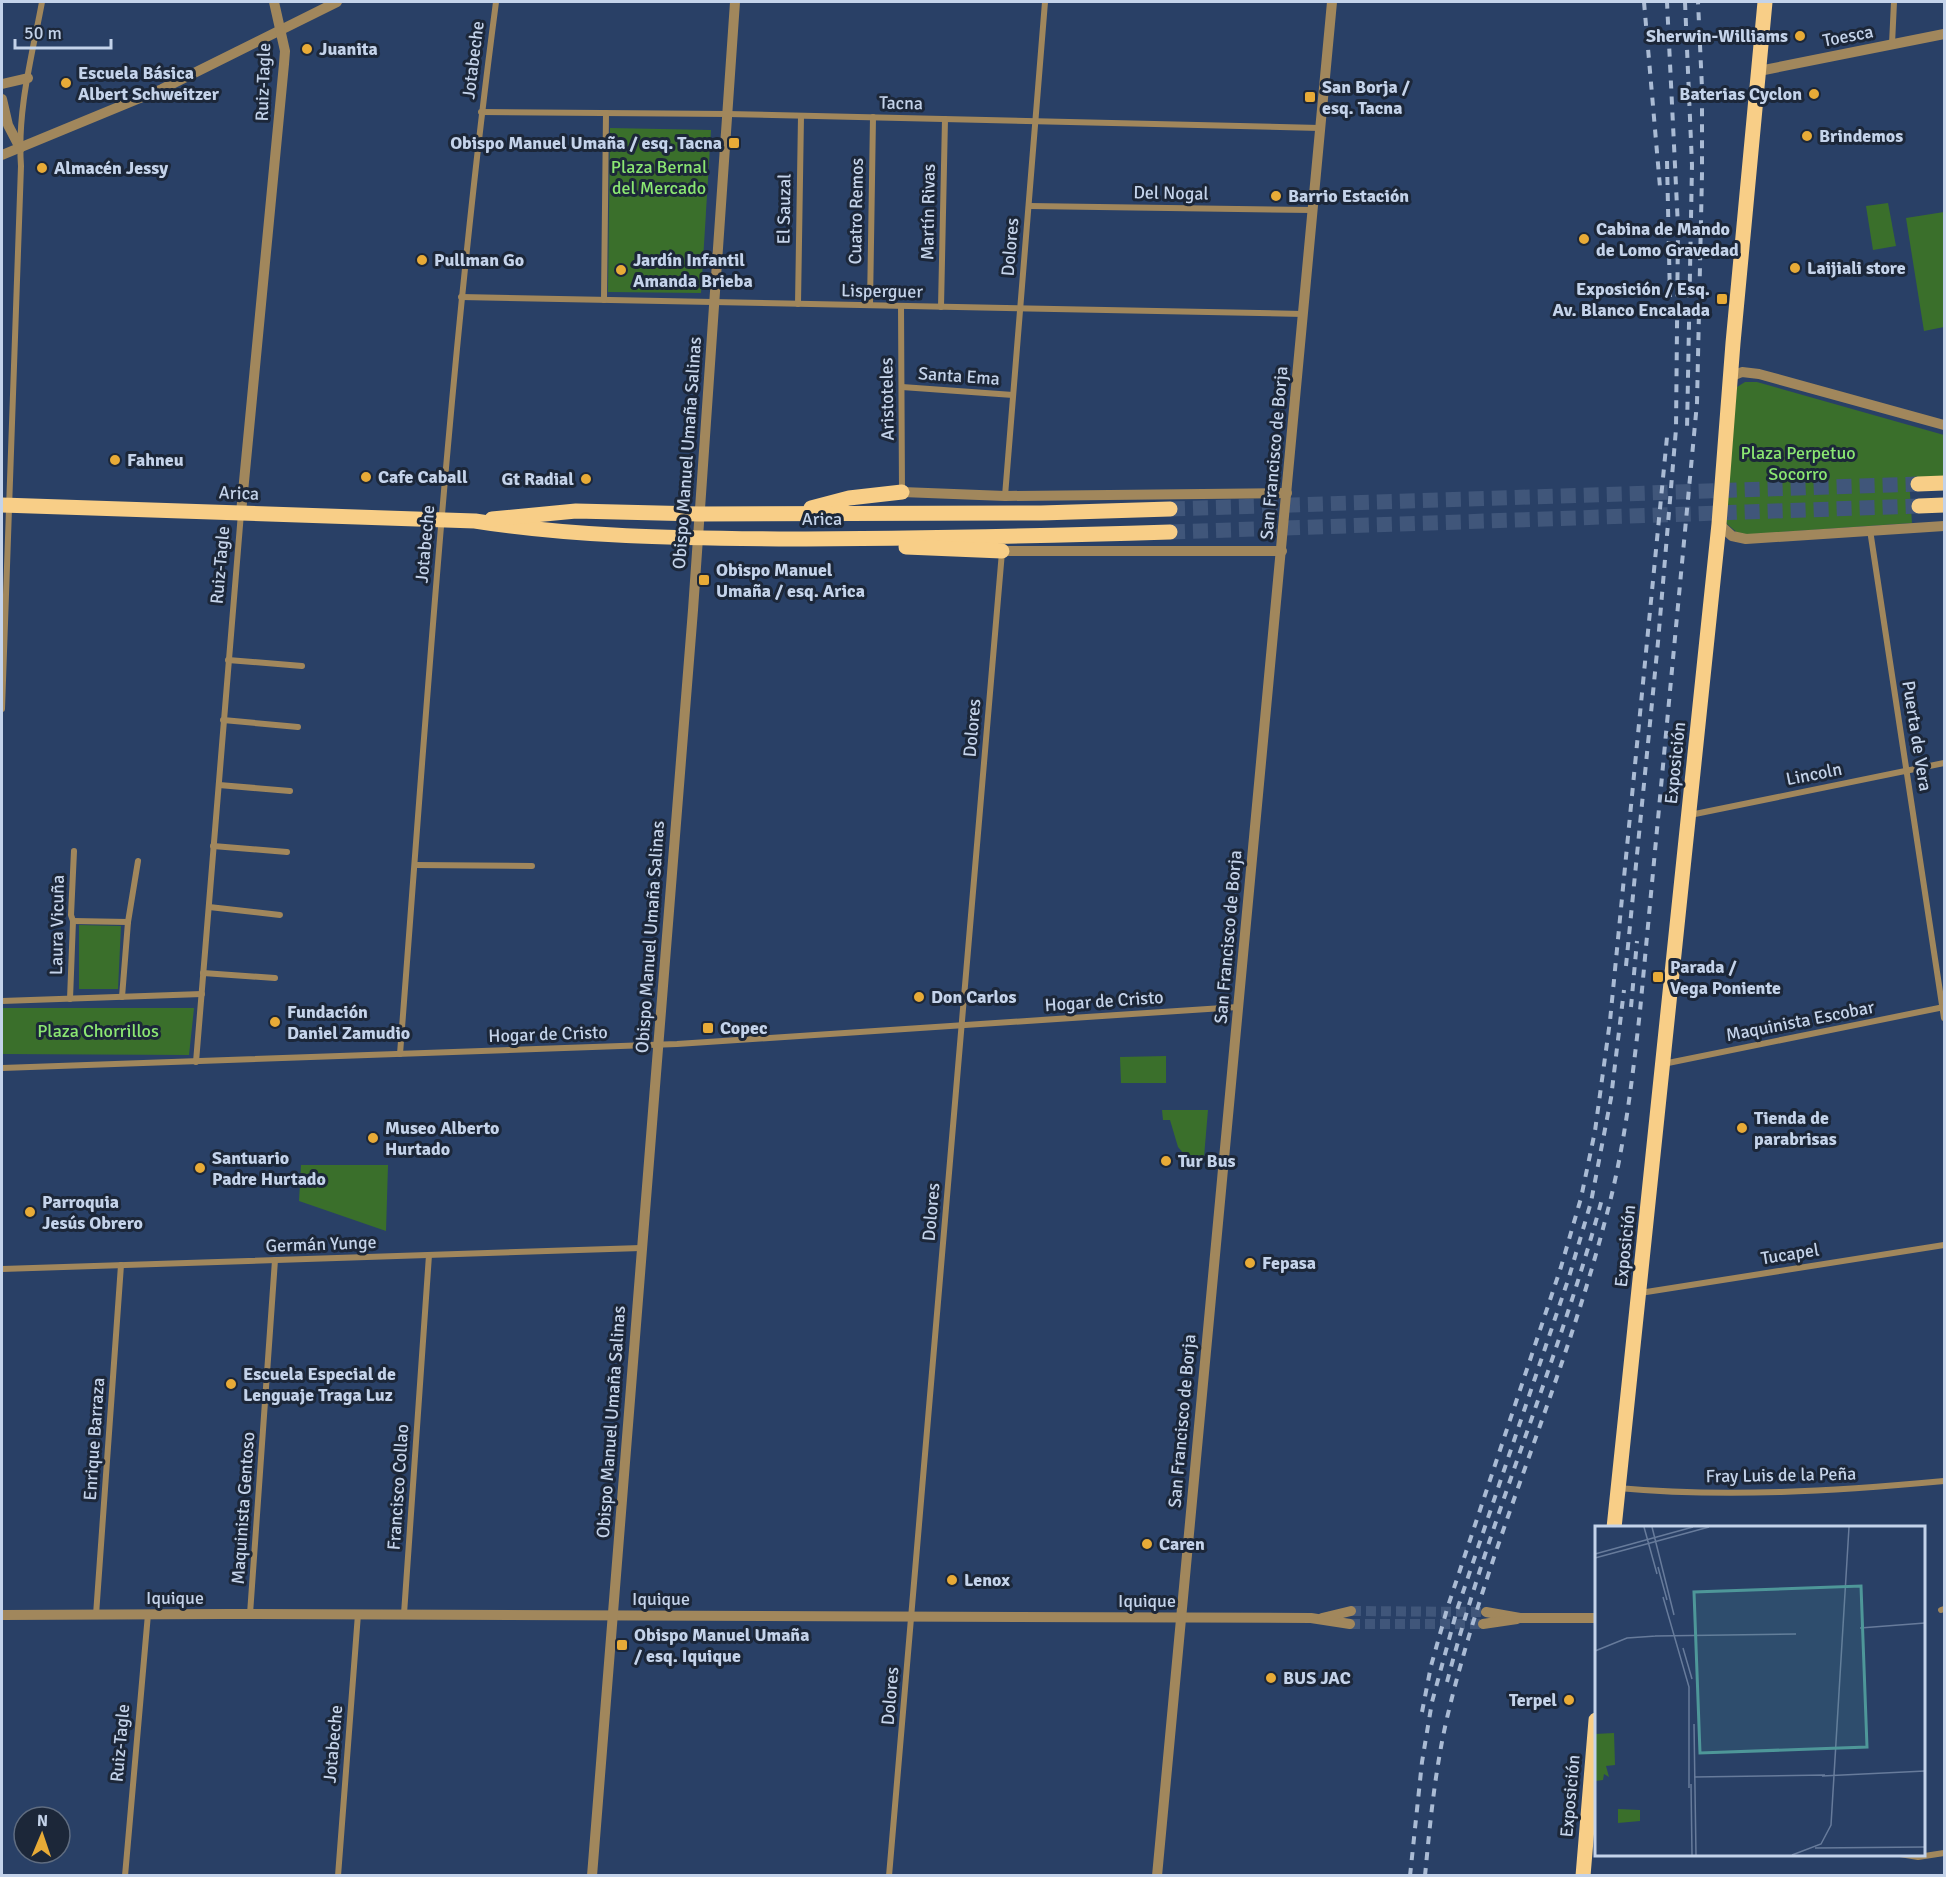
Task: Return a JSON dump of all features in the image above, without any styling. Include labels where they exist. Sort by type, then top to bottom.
[{"type":"main road","name":"Exposición","points":[[1614,1526],[1719,524],[1730,377],[1766,2]]},
{"type":"main road","points":[[1918,484],[1944,483]]},
{"type":"main road","points":[[794,514],[849,498],[902,492]]},
{"type":"main road","name":"Arica","points":[[5,505],[474,521],[539,530],[698,538],[838,539],[1170,532]]},
{"type":"main road","points":[[1919,506],[1944,505]]},
{"type":"main road","name":"Arica","points":[[474,521],[576,511],[794,514],[1041,513],[1170,509]]},
{"type":"main road","points":[[838,539],[911,547],[1002,551]]},
{"type":"main road","name":"Exposición","points":[[1583,1875],[1592,1820],[1595,1745]]},
{"type":"street","points":[[2,709],[5,505],[20,148],[22,114],[42,2]]},
{"type":"street","name":"Ruiz-Tagle","points":[[196,1062],[228,660],[285,51],[274,2]]},
{"type":"street","points":[[2,155],[162,89],[337,2]]},
{"type":"street","name":"Jotabeche","points":[[400,1054],[441,520],[461,297],[481,112],[496,2]]},
{"type":"street","name":"Obispo Manuel Umaña Salinas","points":[[592,1875],[698,538],[735,2]]},
{"type":"street","name":"Dolores","points":[[1005,496],[1045,2]]},
{"type":"street","name":"San Francisco de Borja","points":[[1156,1875],[1332,2]]},
{"type":"street","points":[[1892,44],[1894,2]]},
{"type":"street","name":"Toesca","points":[[1759,71],[1944,34]]},
{"type":"street","points":[[2,84],[28,78]]},
{"type":"street","points":[[2,99],[8,125],[20,148]]},
{"type":"street","name":"Tacna","points":[[481,112],[727,114],[1320,128]]},
{"type":"street","points":[[604,300],[606,113]]},
{"type":"street","name":"El Sauzal","points":[[798,304],[801,116]]},
{"type":"street","name":"Cuatro Remos","points":[[870,305],[873,117]]},
{"type":"street","name":"Martín Rivas","points":[[941,307],[945,119]]},
{"type":"street","name":"Del Nogal","points":[[1029,206],[1312,210]]},
{"type":"street","name":"Lisperguer","points":[[461,297],[1303,314]]},
{"type":"street","name":"Aristoteles","points":[[901,306],[902,492]]},
{"type":"street","points":[[1730,377],[1742,372],[1759,374],[1944,425]]},
{"type":"street","name":"Santa Ema","points":[[902,387],[1013,395]]},
{"type":"street","points":[[902,492],[1005,496],[1287,494]]},
{"type":"street","points":[[1719,524],[1732,536],[1746,539],[1944,526]]},
{"type":"street","name":"Puerta de Vera","points":[[1870,531],[1944,1018]]},
{"type":"street","points":[[1002,551],[1282,552]]},
{"type":"street","name":"Dolores","points":[[889,1875],[1002,551]]},
{"type":"street","points":[[228,660],[302,666]]},
{"type":"street","points":[[224,720],[298,727]]},
{"type":"street","name":"Lincoln","points":[[1689,815],[1944,763]]},
{"type":"street","points":[[219,785],[290,791]]},
{"type":"street","points":[[213,846],[287,852]]},
{"type":"street","name":"Laura Vicuña","points":[[70,999],[74,851]]},
{"type":"street","points":[[122,997],[128,922],[138,861]]},
{"type":"street","points":[[415,865],[532,866]]},
{"type":"street","points":[[209,907],[280,915]]},
{"type":"street","points":[[73,921],[128,922]]},
{"type":"street","points":[[203,973],[275,978]]},
{"type":"street","points":[[2,1001],[202,994]]},
{"type":"street","name":"Hogar de Cristo","points":[[2,1068],[658,1045],[1238,1007]]},
{"type":"street","name":"Maquinista Escobar","points":[[1662,1064],[1943,1007]]},
{"type":"street","name":"Tucapel","points":[[1640,1293],[1944,1245]]},
{"type":"street","name":"Germán Yunge","points":[[2,1269],[641,1248]]},
{"type":"street","name":"Francisco Collao","points":[[404,1614],[429,1255]]},
{"type":"street","name":"Maquinista Gentoso","points":[[250,1614],[275,1260]]},
{"type":"street","name":"Enrique Barraza","points":[[96,1614],[121,1265]]},
{"type":"street","name":"Fray Luis de la Peña","points":[[1618,1488],[1742,1493],[1796,1492],[1944,1481]]},
{"type":"street","name":"Iquique","points":[[1321,1618],[1351,1611]]},
{"type":"street","points":[[1486,1612],[1520,1618]]},
{"type":"street","name":"Ruiz-Tagle","points":[[125,1875],[148,1614]]},
{"type":"street","name":"Jotabeche","points":[[338,1875],[358,1614]]},
{"type":"street","name":"Iquique","points":[[2,1615],[404,1614],[1321,1618],[1350,1624]]},
{"type":"street","points":[[1483,1624],[1520,1618],[1595,1618]]},
{"type":"street","points":[[1925,1856],[1944,1853]]},
{"type":"green space","name":"Plaza Bernal del Mercado","points":[[610,128],[711,130],[701,293],[608,292]]},
{"type":"green space","points":[[1888,203],[1896,246],[1873,250],[1866,206]]},
{"type":"green space","points":[[1944,212],[1944,327],[1924,331],[1906,218]]},
{"type":"green space","name":"Plaza Perpetuo Socorro","points":[[1745,382],[1757,382],[1944,435],[1944,477],[1909,479],[1912,523],[1740,535],[1727,524],[1724,513],[1737,387]]},
{"type":"green space","points":[[79,925],[121,926],[118,989],[79,989]]},
{"type":"green space","name":"Plaza Chorrillos","points":[[2,1008],[194,1008],[189,1055],[2,1054]]},
{"type":"green space","points":[[1166,1056],[1166,1083],[1121,1083],[1120,1057]]},
{"type":"green space","points":[[1162,1110],[1208,1110],[1204,1157],[1184,1154],[1178,1147],[1170,1120],[1163,1120]]},
{"type":"green space","points":[[301,1165],[388,1165],[386,1231],[299,1201]]},
{"type":"tunnel","points":[[1170,509],[1918,484]]},
{"type":"tunnel","points":[[1170,532],[1919,506]]},
{"type":"tunnel","points":[[1351,1611],[1486,1612]]},
{"type":"tunnel","points":[[1350,1624],[1483,1624]]},
{"type":"railway","points":[[1644,2],[1660,187]]},
{"type":"railway","points":[[1626,966],[1658,642],[1676,429],[1678,227],[1667,2]]},
{"type":"railway","points":[[1685,2],[1692,165],[1687,430]]},
{"type":"railway","points":[[1425,1876],[1439,1757],[1463,1655],[1587,1284],[1612,1195],[1627,1117],[1640,1011],[1697,403],[1702,174],[1702,88],[1698,2]]},
{"type":"railway","points":[[1667,161],[1670,299]]},
{"type":"railway","points":[[1422,1712],[1431,1666],[1447,1609],[1561,1267],[1581,1198],[1595,1131],[1610,1021],[1667,437]]},
{"type":"railway","points":[[1631,1007],[1637,941]]},
{"type":"railway","points":[[1410,1876],[1422,1762],[1432,1702],[1457,1610],[1569,1277],[1591,1202],[1611,1098],[1624,990]]},
{"type":"railway","points":[[1447,1682],[1483,1560],[1565,1320],[1602,1199]]},
{"type":"place","name":"Sherwin-Williams","points":[[1800,36]]},
{"type":"place","name":"Juanita","points":[[307,49]]},
{"type":"place","name":"Escuela Básica Albert Schweitzer","points":[[66,83]]},
{"type":"place","name":"Baterias Cyclon","points":[[1814,94]]},
{"type":"place","name":"San Borja / esq. Tacna","points":[[1310,97]]},
{"type":"place","name":"Brindemos","points":[[1807,136]]},
{"type":"place","name":"Obispo Manuel Umaña / esq. Tacna","points":[[734,143]]},
{"type":"place","name":"Almacén Jessy","points":[[42,168]]},
{"type":"place","name":"Barrio Estación","points":[[1276,196]]},
{"type":"place","name":"Cabina de Mando de Lomo Gravedad","points":[[1584,239]]},
{"type":"place","name":"Pullman Go","points":[[422,260]]},
{"type":"place","name":"Laijiali store","points":[[1795,268]]},
{"type":"place","name":"Jardín Infantil Amanda Brieba","points":[[621,270]]},
{"type":"place","name":"Exposición / Esq. Av. Blanco Encalada","points":[[1722,299]]},
{"type":"place","name":"Fahneu","points":[[115,460]]},
{"type":"place","name":"Cafe Caball","points":[[366,477]]},
{"type":"place","name":"Gt Radial","points":[[586,479]]},
{"type":"place","name":"Obispo Manuel Umaña / esq. Arica","points":[[704,580]]},
{"type":"place","name":"Parada / Vega Poniente","points":[[1658,977]]},
{"type":"place","name":"Don Carlos","points":[[919,997]]},
{"type":"place","name":"Fundación Daniel Zamudio","points":[[275,1022]]},
{"type":"place","name":"Copec","points":[[708,1028]]},
{"type":"place","name":"Tienda de parabrisas","points":[[1742,1128]]},
{"type":"place","name":"Museo Alberto Hurtado","points":[[373,1138]]},
{"type":"place","name":"Tur Bus","points":[[1166,1161]]},
{"type":"place","name":"Santuario Padre Hurtado","points":[[200,1168]]},
{"type":"place","name":"Parroquia Jesús Obrero","points":[[30,1212]]},
{"type":"place","name":"Fepasa","points":[[1250,1263]]},
{"type":"place","name":"Escuela Especial de Lenguaje Traga Luz","points":[[231,1384]]},
{"type":"place","name":"Caren","points":[[1147,1544]]},
{"type":"place","name":"Lenox","points":[[952,1580]]},
{"type":"place","name":"Obispo Manuel Umaña / esq. Iquique","points":[[622,1645]]},
{"type":"place","name":"BUS JAC","points":[[1271,1678]]},
{"type":"place","name":"Terpel","points":[[1569,1700]]}]
